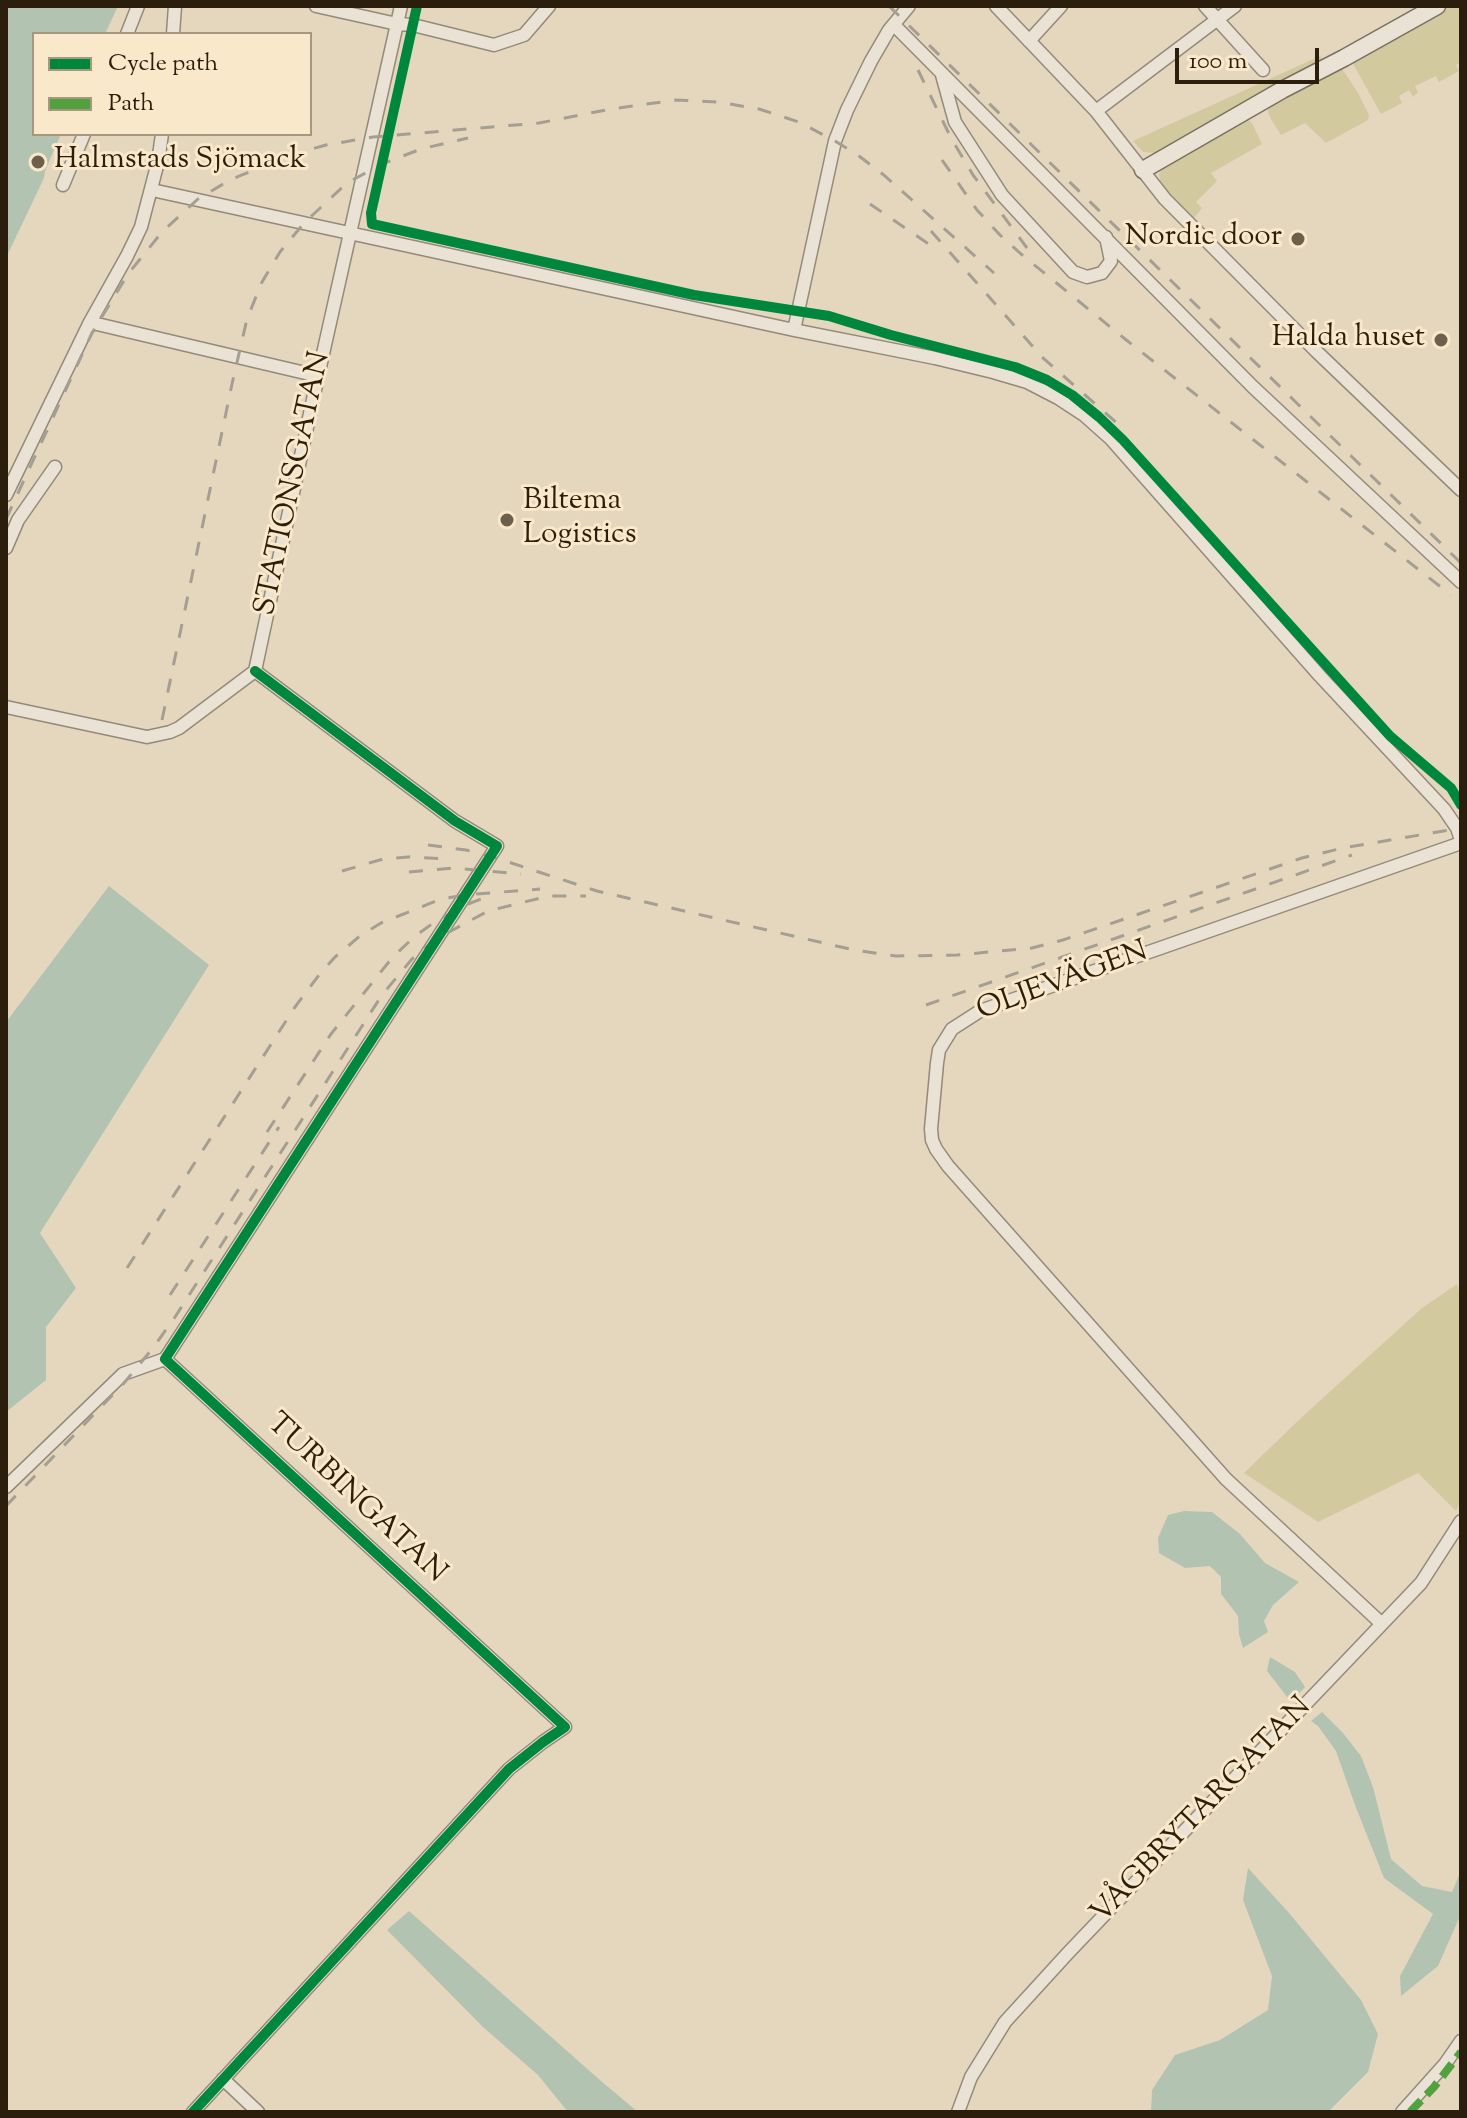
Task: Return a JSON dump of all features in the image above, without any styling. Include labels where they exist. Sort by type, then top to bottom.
[{"type":"street","points":[[128,32],[138,6]]},
{"type":"street","points":[[173,32],[175,6]]},
{"type":"street","points":[[316,6],[494,45],[524,35],[549,6]]},
{"type":"street","name":"STATIONSGATAN","points":[[255,671],[401,6]]},
{"type":"street","points":[[794,330],[835,141],[881,41],[909,6]]},
{"type":"street","points":[[996,6],[1096,111],[1165,199],[1316,351],[1461,490]]},
{"type":"street","points":[[1029,41],[1061,6]]},
{"type":"street","points":[[1205,6],[1263,70]]},
{"type":"street","points":[[1096,111],[1235,6]]},
{"type":"street","points":[[1143,170],[1437,6]]},
{"type":"street","points":[[894,25],[1253,387],[1461,582]]},
{"type":"street","points":[[941,72],[955,122],[1002,195],[1073,272],[1087,277],[1102,273],[1111,261],[1105,237]]},
{"type":"street","points":[[63,185],[83,136]]},
{"type":"street","points":[[6,495],[89,324],[141,227],[152,190],[162,136]]},
{"type":"street","points":[[152,190],[935,358],[1027,382],[1048,392],[1084,415],[1111,439],[1320,676],[1444,809],[1457,828],[1461,842]]},
{"type":"street","points":[[89,324],[318,376]]},
{"type":"street","points":[[6,548],[18,520],[55,467]]},
{"type":"street","points":[[6,707],[147,737],[179,728],[255,671],[455,821],[497,846],[165,1359],[123,1374],[6,1487]]},
{"type":"street","name":"OLJEVÄGEN","points":[[1382,1624],[1226,1479],[948,1166],[936,1149],[931,1129],[939,1050],[957,1024],[994,1005],[1461,842]]},
{"type":"street","name":"TURBINGATAN","points":[[165,1359],[565,1727],[509,1769],[193,2112]]},
{"type":"street","name":"VÅGBRYTARGATAN","points":[[958,2112],[971,2077],[1005,2022],[1421,1583],[1461,1521]]},
{"type":"street","points":[[1402,2112],[1461,2041]]},
{"type":"street","points":[[223,2079],[258,2112]]},
{"type":"shaded area","points":[[6,6],[118,6],[106,32],[32,32],[32,136],[60,136],[6,258]]},
{"type":"shaded area","points":[[1450,6],[1461,6],[1461,62],[1456,65],[1459,71],[1439,82],[1436,76],[1415,86],[1418,92],[1413,97],[1409,90],[1399,96],[1402,103],[1381,114],[1352,62]]},
{"type":"shaded area","points":[[1320,56],[1323,60],[1156,153],[1143,152],[1133,141]]},
{"type":"shaded area","points":[[1339,68],[1358,93],[1369,115],[1368,120],[1326,143],[1305,123],[1281,135],[1268,112],[1269,106]]},
{"type":"shaded area","points":[[1247,119],[1262,144],[1211,173],[1217,181],[1196,202],[1202,208],[1194,218],[1161,185],[1159,174],[1164,165]]},
{"type":"shaded area","points":[[109,886],[209,965],[40,1233],[76,1288],[46,1327],[46,1380],[6,1412],[6,1022]]},
{"type":"shaded area","points":[[1457,1284],[1461,1298],[1461,1499],[1456,1511],[1418,1473],[1318,1522],[1244,1473],[1422,1308]]},
{"type":"shaded area","points":[[1184,1511],[1212,1512],[1240,1534],[1265,1563],[1299,1582],[1273,1605],[1264,1621],[1268,1632],[1243,1648],[1238,1616],[1221,1594],[1221,1577],[1210,1566],[1185,1568],[1159,1553],[1158,1538],[1168,1515]]},
{"type":"shaded area","points":[[1270,1657],[1295,1672],[1305,1687],[1291,1702],[1267,1671]]},
{"type":"shaded area","points":[[1322,1712],[1361,1756],[1373,1787],[1391,1859],[1422,1886],[1452,1892],[1461,1874],[1461,1914],[1438,1966],[1401,1996],[1400,1976],[1433,1914],[1384,1878],[1336,1751],[1311,1721]]},
{"type":"shaded area","points":[[1248,1868],[1361,2000],[1378,2034],[1368,2072],[1328,2112],[1151,2112],[1152,2090],[1175,2055],[1220,2040],[1268,2010],[1272,1976],[1243,1900]]},
{"type":"shaded area","points":[[409,1911],[638,2112],[568,2112],[538,2075],[484,2028],[387,1930]]},
{"type":"railway","points":[[889,6],[1461,563]]},
{"type":"railway","points":[[918,70],[973,175],[1027,248]]},
{"type":"railway","points":[[6,519],[92,333],[128,274],[162,232],[198,199],[230,180],[287,156],[326,145],[373,137],[539,123],[676,100],[718,102],[759,109],[799,122],[859,156],[994,273]]},
{"type":"railway","points":[[162,720],[232,384],[247,319],[262,282],[280,252],[304,223],[347,183],[382,164],[421,149],[468,138]]},
{"type":"railway","points":[[942,160],[977,210],[1021,254],[1451,595]]},
{"type":"railway","points":[[870,204],[939,251]]},
{"type":"railway","points":[[931,231],[1042,357],[1126,431]]},
{"type":"railway","points":[[428,845],[466,850],[597,891],[854,950],[896,956],[957,955],[1032,948],[1302,858],[1461,828]]},
{"type":"railway","points":[[926,1005],[1352,855]]},
{"type":"railway","points":[[342,871],[383,859],[448,859]]},
{"type":"railway","points":[[409,872],[454,868],[521,874]]},
{"type":"railway","points":[[127,1268],[295,1007],[335,957],[381,923],[441,899],[540,889]]},
{"type":"railway","points":[[6,1506],[124,1383],[153,1348],[382,995],[412,959],[436,939],[488,911],[549,896],[586,896]]},
{"type":"railway","points":[[267,1132],[331,1034],[392,958],[436,921],[481,899]]},
{"type":"railway","points":[[170,1295],[279,1127]]},
{"type":"marked path","points":[[1410,2112],[1461,2052]]},
{"type":"cycle path","points":[[417,6],[371,213],[372,224],[694,295],[829,316],[1015,367],[1047,380],[1072,395],[1123,440],[1390,736],[1451,788],[1461,805]]},
{"type":"cycle path","points":[[193,2112],[509,1769],[565,1727],[165,1359],[497,846],[455,821],[255,671]]},
{"type":"place","name":"Halmstads Sjömack","points":[[38,162]]},
{"type":"place","name":"Nordic door","points":[[1298,239]]},
{"type":"place","name":"Halda huset","points":[[1441,340]]},
{"type":"place","name":"Biltema Logistics","points":[[507,520]]}]
